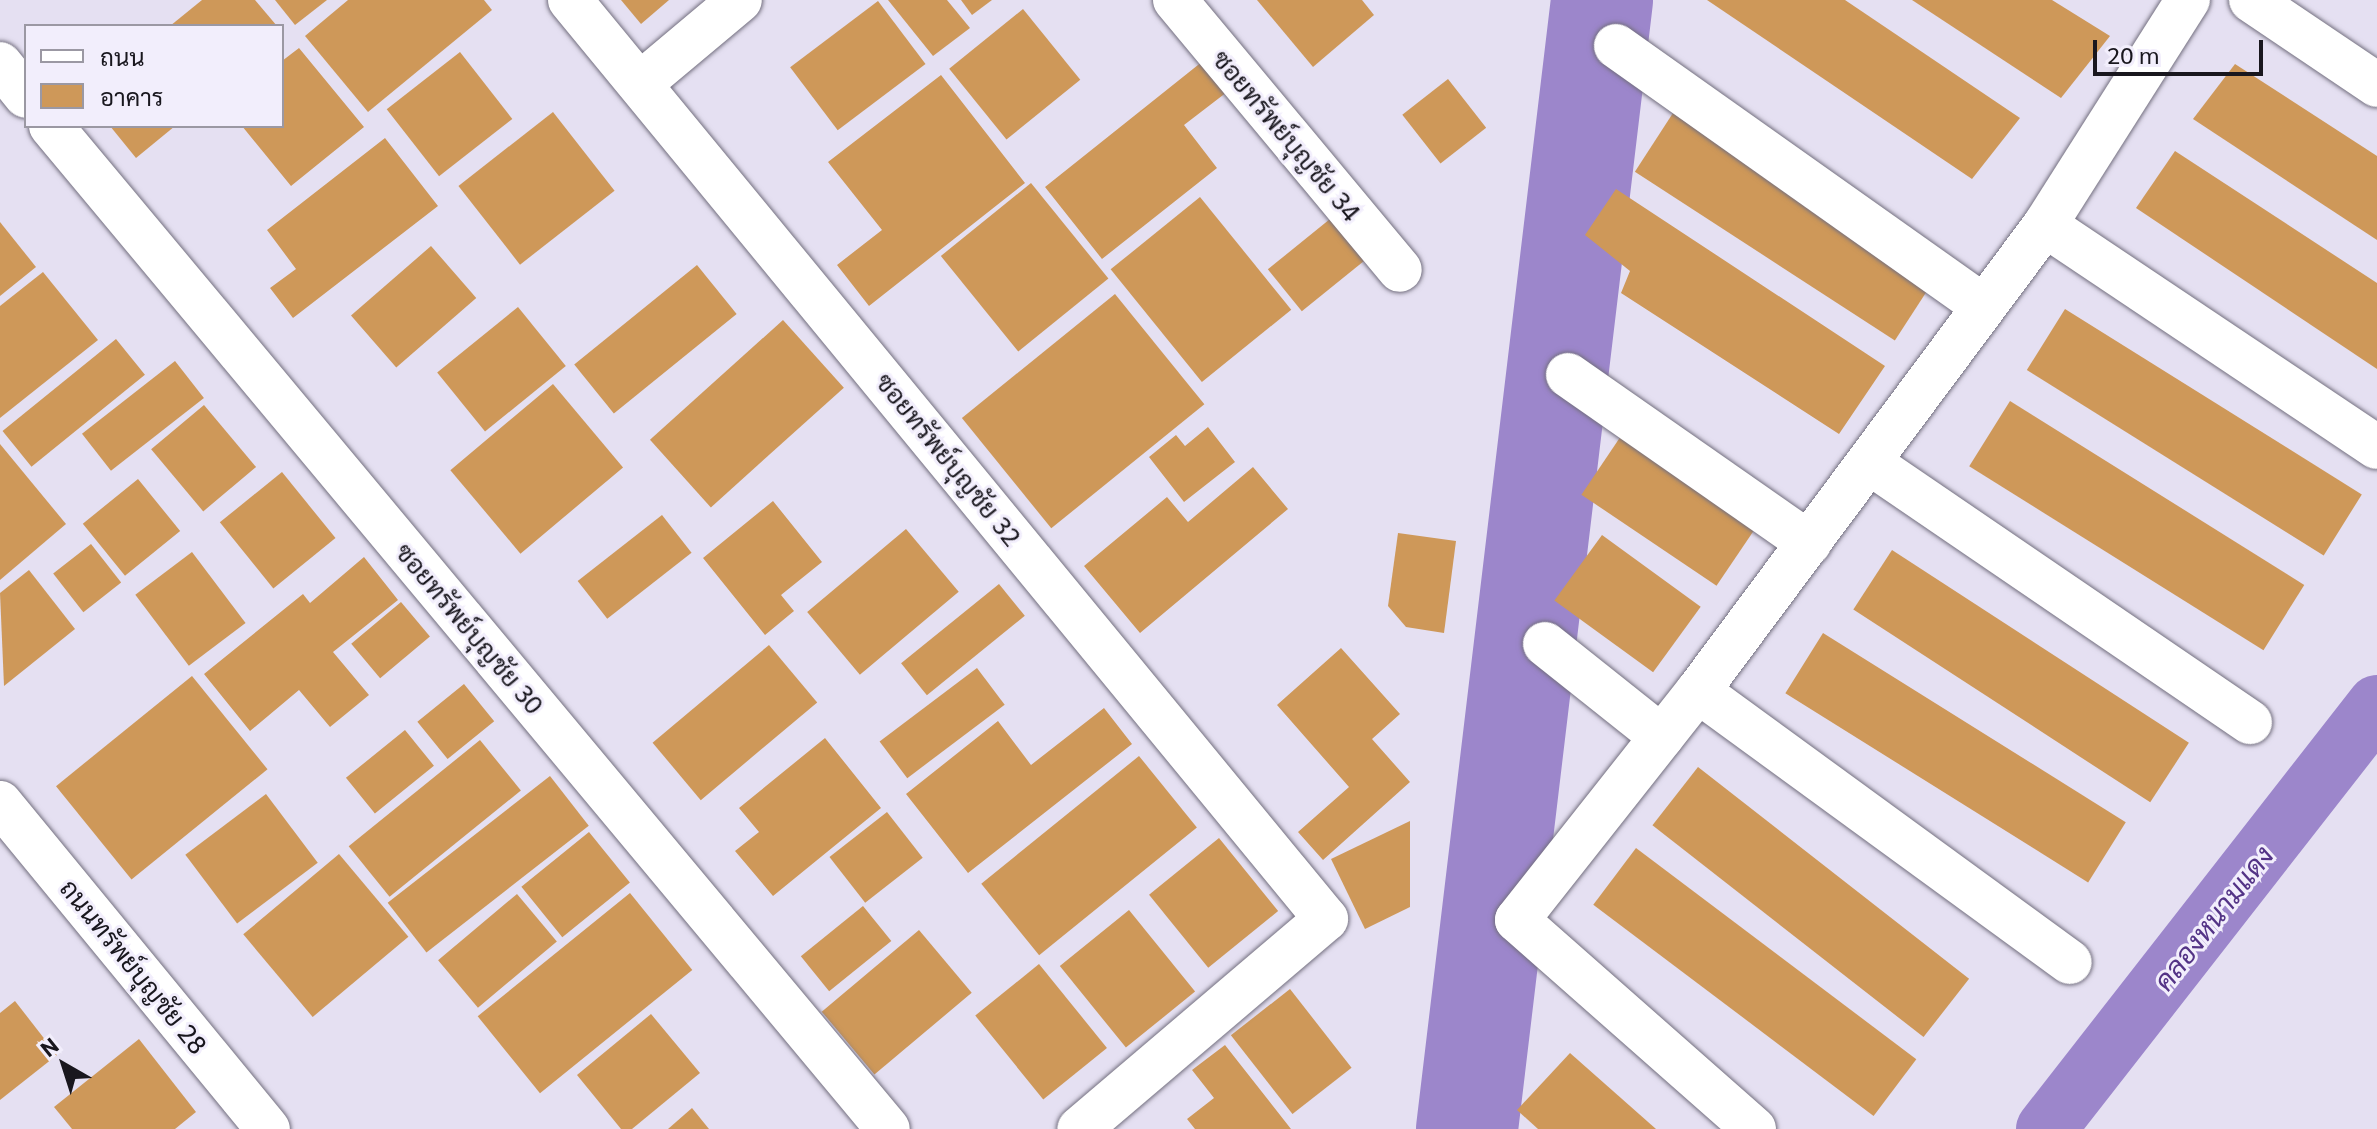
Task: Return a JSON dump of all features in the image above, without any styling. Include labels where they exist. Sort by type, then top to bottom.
[{"type":"street","name":"ซอยทรัพย์บุญชัย 32","points":[[570,0],[1326,919],[1079,1129]]},
{"type":"street","points":[[641,83],[740,0]]},
{"type":"street","name":"ซอยทรัพย์บุญชัย 34","points":[[1175,0],[1400,270]]},
{"type":"street","points":[[2251,0],[2377,85]]},
{"type":"street","points":[[1754,1129],[1517,920],[1698,691],[2045,225],[2168,7]]},
{"type":"street","points":[[1616,46],[1983,306]]},
{"type":"street","points":[[0,64],[24,94]]},
{"type":"street","name":"ซอยทรัพย์บุญชัย 30","points":[[53,128],[888,1129]]},
{"type":"street","points":[[2045,225],[2377,447]]},
{"type":"street","points":[[1568,375],[1809,543]]},
{"type":"street","points":[[1870,463],[2250,722]]},
{"type":"street","points":[[1545,644],[1662,737]]},
{"type":"street","points":[[1698,691],[2070,962]]},
{"type":"street","name":"ถนนทรัพย์บุญชัย 28","points":[[0,803],[268,1129]]},
{"type":"building","points":[[202,0],[255,0],[275,24],[172,24]]},
{"type":"building","points":[[275,0],[327,0],[295,25]]},
{"type":"building","points":[[348,0],[484,0],[492,10],[368,112],[305,36]]},
{"type":"building","points":[[621,0],[669,0],[641,24]]},
{"type":"building","points":[[888,0],[947,0],[970,28],[933,56]]},
{"type":"building","points":[[961,0],[992,0],[972,15]]},
{"type":"building","points":[[1257,0],[1362,0],[1374,15],[1313,67]]},
{"type":"building","points":[[1707,0],[1845,0],[2020,118],[1972,179]]},
{"type":"building","points":[[1912,0],[2052,0],[2110,36],[2061,98]]},
{"type":"building","points":[[878,1],[926,64],[838,130],[790,67]]},
{"type":"building","points":[[1023,9],[1080,80],[1006,140],[949,69]]},
{"type":"building","points":[[299,48],[364,127],[291,186],[244,128],[284,128],[284,59]]},
{"type":"building","points":[[460,52],[512,119],[439,176],[387,109]]},
{"type":"building","points":[[1203,61],[1227,92],[1184,125],[1217,168],[1102,259],[1045,187]]},
{"type":"building","points":[[2235,64],[2377,156],[2377,240],[2193,119]]},
{"type":"building","points":[[941,75],[1025,183],[869,306],[837,265],[882,230],[828,162]]},
{"type":"building","points":[[1448,79],[1486,128],[1440,164],[1402,115]]},
{"type":"building","points":[[553,112],[615,191],[520,265],[458,186]]},
{"type":"building","points":[[1673,113],[1933,282],[1895,341],[1635,172]]},
{"type":"building","points":[[112,128],[173,128],[136,158]]},
{"type":"building","points":[[385,138],[438,206],[293,318],[270,288],[296,269],[267,230]]},
{"type":"building","points":[[2175,151],[2377,283],[2377,369],[2136,208]]},
{"type":"building","points":[[1031,183],[1108,279],[1018,352],[941,256]]},
{"type":"building","points":[[1616,189],[1885,366],[1839,434],[1621,293],[1630,271],[1585,235]]},
{"type":"building","points":[[1200,197],[1291,310],[1202,382],[1111,269]]},
{"type":"building","points":[[1330,219],[1364,261],[1302,311],[1268,269]]},
{"type":"building","points":[[0,222],[36,267],[0,296]]},
{"type":"building","points":[[431,246],[476,298],[396,368],[351,316]]},
{"type":"building","points":[[697,265],[737,314],[614,413],[574,364]]},
{"type":"building","points":[[43,272],[98,340],[0,418],[0,306]]},
{"type":"building","points":[[1115,294],[1204,404],[1051,528],[962,418]]},
{"type":"building","points":[[518,307],[566,366],[485,432],[437,372]]},
{"type":"building","points":[[2065,309],[2362,494],[2324,556],[2027,370]]},
{"type":"building","points":[[783,320],[844,388],[711,507],[650,440]]},
{"type":"building","points":[[116,339],[145,375],[31,467],[3,431]]},
{"type":"building","points":[[175,361],[204,398],[111,471],[82,434]]},
{"type":"building","points":[[553,384],[623,467],[520,554],[450,470]]},
{"type":"building","points":[[2010,401],[2304,585],[2263,650],[1969,466]]},
{"type":"building","points":[[204,405],[256,467],[203,511],[151,449]]},
{"type":"building","points":[[1208,427],[1235,462],[1184,502],[1149,457],[1176,435],[1185,446]]},
{"type":"building","points":[[1625,430],[1760,521],[1717,586],[1581,495]]},
{"type":"building","points":[[0,444],[66,524],[0,580]]},
{"type":"building","points":[[1253,467],[1288,509],[1140,633],[1084,566],[1167,497],[1188,522]]},
{"type":"building","points":[[282,472],[335,538],[273,588],[220,522]]},
{"type":"building","points":[[138,479],[180,531],[125,576],[83,524]]},
{"type":"building","points":[[773,501],[822,562],[781,595],[794,611],[765,635],[703,558]]},
{"type":"building","points":[[662,515],[692,553],[607,619],[578,581]]},
{"type":"building","points":[[906,529],[959,592],[860,675],[807,612]]},
{"type":"building","points":[[1398,533],[1456,541],[1444,633],[1406,627],[1388,606]]},
{"type":"building","points":[[1602,535],[1701,607],[1653,672],[1554,601]]},
{"type":"building","points":[[91,544],[121,583],[83,612],[53,574]]},
{"type":"building","points":[[1892,550],[2189,743],[2150,802],[1853,610]]},
{"type":"building","points":[[192,552],[246,623],[189,666],[135,595]]},
{"type":"building","points":[[364,557],[398,600],[333,652],[369,695],[330,727],[299,690],[250,731],[204,674],[303,594],[310,603]]},
{"type":"building","points":[[29,570],[75,629],[4,686],[0,593]]},
{"type":"building","points":[[999,584],[1025,616],[927,695],[901,663]]},
{"type":"building","points":[[401,602],[430,636],[380,678],[351,644]]},
{"type":"building","points":[[1823,633],[2126,822],[2088,882],[1785,693]]},
{"type":"building","points":[[769,645],[817,702],[701,800],[653,743]]},
{"type":"building","points":[[1341,648],[1400,714],[1372,739],[1410,782],[1323,860],[1298,832],[1349,787],[1277,705]]},
{"type":"building","points":[[977,668],[1005,705],[907,778],[880,741]]},
{"type":"building","points":[[192,676],[268,769],[132,879],[56,786]]},
{"type":"building","points":[[464,684],[494,721],[448,759],[417,722]]},
{"type":"building","points":[[1104,708],[1132,744],[968,873],[906,794],[998,721],[1031,765]]},
{"type":"building","points":[[405,730],[434,766],[375,814],[346,778]]},
{"type":"building","points":[[825,738],[881,808],[773,896],[735,851],[759,832],[739,808]]},
{"type":"building","points":[[480,740],[521,791],[390,897],[349,846]]},
{"type":"building","points":[[1139,756],[1197,827],[1039,955],[981,884]]},
{"type":"building","points":[[1698,767],[1969,979],[1924,1037],[1652,825]]},
{"type":"building","points":[[550,776],[589,826],[426,952],[388,903]]},
{"type":"building","points":[[266,794],[318,863],[237,923],[185,855]]},
{"type":"building","points":[[887,812],[923,858],[865,903],[829,857]]},
{"type":"building","points":[[1410,821],[1410,907],[1365,929],[1331,859]]},
{"type":"building","points":[[589,832],[630,883],[562,937],[521,887]]},
{"type":"building","points":[[1219,838],[1278,911],[1208,968],[1149,895]]},
{"type":"building","points":[[1636,848],[1916,1059],[1874,1116],[1593,905]]},
{"type":"building","points":[[339,854],[408,937],[313,1017],[243,934]]},
{"type":"building","points":[[630,893],[692,970],[540,1093],[478,1016]]},
{"type":"building","points":[[517,894],[557,941],[478,1008],[438,960]]},
{"type":"building","points":[[863,906],[891,941],[829,991],[801,956]]},
{"type":"building","points":[[1129,910],[1195,992],[1126,1048],[1060,966]]},
{"type":"building","points":[[919,930],[972,993],[874,1074],[822,1012]]},
{"type":"building","points":[[1039,964],[1107,1048],[1043,1100],[975,1016]]},
{"type":"building","points":[[1290,989],[1352,1068],[1292,1114],[1231,1035]]},
{"type":"building","points":[[15,1001],[57,1055],[0,1100],[0,1013]]},
{"type":"building","points":[[651,1014],[700,1073],[632,1129],[621,1129],[577,1075]]},
{"type":"building","points":[[139,1039],[196,1112],[175,1129],[72,1129],[54,1107]]},
{"type":"building","points":[[1225,1045],[1291,1129],[1195,1129],[1187,1119],[1214,1098],[1192,1070]]},
{"type":"building","points":[[1570,1053],[1656,1129],[1538,1129],[1517,1110]]},
{"type":"building","points":[[692,1108],[709,1129],[668,1129]]},
{"type":"waterway","points":[[1467,1129],[1602,0]]},
{"type":"waterway","name":"คลองหนามแดง","points":[[2046,1129],[2377,705]]}]
